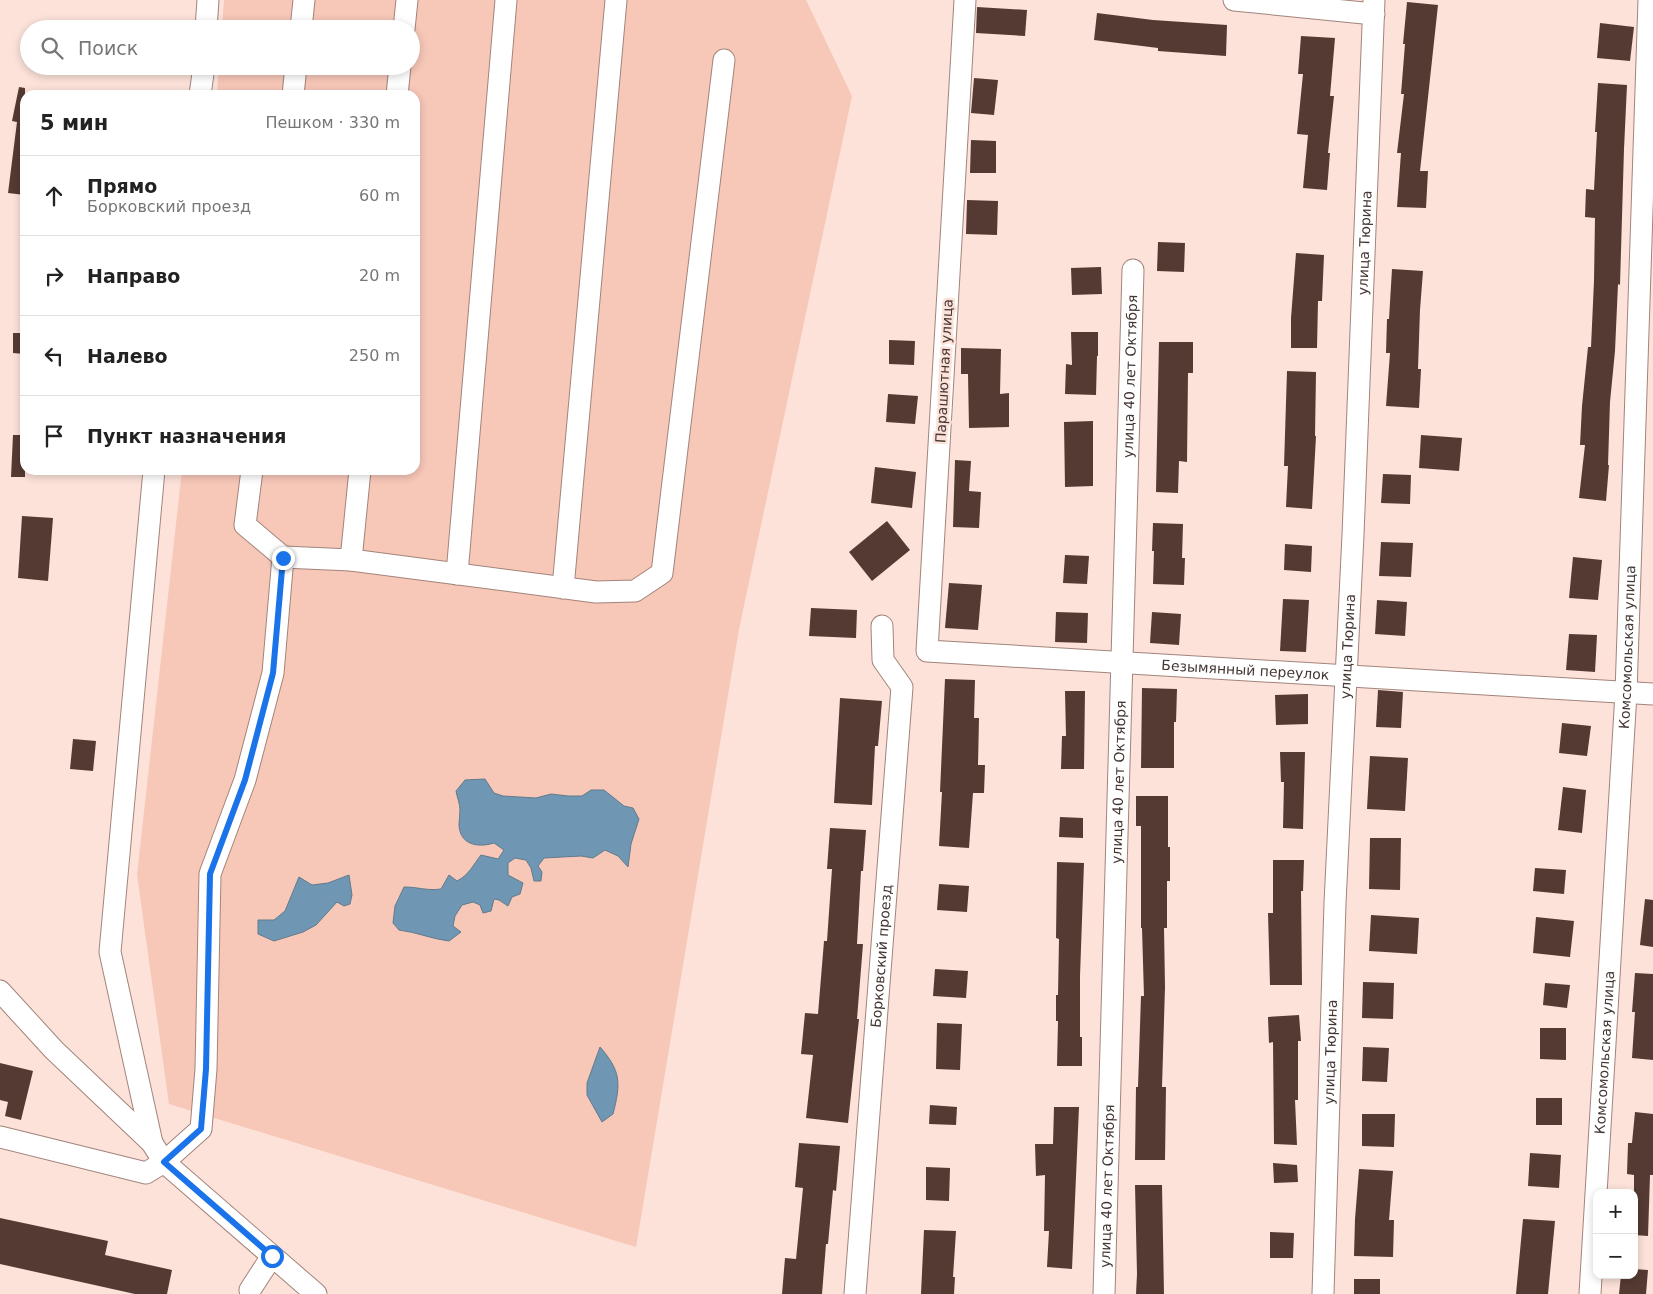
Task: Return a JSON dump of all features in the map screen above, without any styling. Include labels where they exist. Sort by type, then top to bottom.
[{"type":"street","points":[[207,20],[208,0]]},
{"type":"street","points":[[302,20],[304,0]]},
{"type":"street","points":[[405,20],[407,0]]},
{"type":"street","points":[[457,574],[506,0]]},
{"type":"street","points":[[563,588],[616,0]]},
{"type":"street","name":"Парашютная улица","points":[[966,0],[927,651],[1017,656]]},
{"type":"street","points":[[1234,0],[1374,7]]},
{"type":"street","name":"Комсомольская улица","points":[[1590,1294],[1626,693],[1649,0]]},
{"type":"street","name":"улица Тюрина","points":[[1323,1294],[1335,912],[1355,506],[1374,7]]},
{"type":"street","points":[[251,475],[245,525],[283,558],[350,560],[596,592],[635,591],[662,573],[724,60]]},
{"type":"street","points":[[201,90],[203,75]]},
{"type":"street","points":[[294,90],[295,75]]},
{"type":"street","points":[[398,90],[399,75]]},
{"type":"street","name":"улица 40 лет Октября","points":[[1104,1294],[1133,270]]},
{"type":"street","points":[[152,1143],[110,952],[154,475]]},
{"type":"street","points":[[350,560],[359,475]]},
{"type":"street","points":[[0,1137],[146,1173],[164,1162],[201,1129],[206,1069],[210,874],[245,780],[273,673],[283,558]]},
{"type":"street","name":"Борковский проезд","points":[[855,1294],[902,687],[883,660],[882,626]]},
{"type":"street","name":"Безымянный переулок","points":[[1017,656],[1653,694]]},
{"type":"street","points":[[0,992],[54,1050],[152,1143],[164,1162],[316,1294]]},
{"type":"street","points":[[250,1290],[272,1256]]},
{"type":"shaded area","points":[[224,0],[806,0],[852,96],[739,629],[636,1247],[169,1104],[137,875],[181,475],[420,475],[420,90],[217,90],[218,75],[420,75],[420,20],[223,20]]},
{"type":"water","points":[[485,779],[494,793],[503,796],[536,798],[551,794],[582,796],[591,790],[604,790],[624,806],[633,808],[639,819],[631,844],[628,867],[618,856],[605,850],[593,858],[581,856],[544,858],[538,866],[542,872],[541,881],[534,881],[531,868],[526,860],[515,858],[508,863],[508,875],[523,883],[520,894],[512,897],[508,906],[494,899],[491,911],[483,913],[480,905],[473,902],[462,905],[455,916],[453,926],[461,932],[449,941],[399,930],[393,923],[395,906],[404,887],[431,890],[441,889],[449,875],[457,881],[461,879],[468,873],[481,855],[498,859],[504,850],[494,843],[476,845],[466,841],[460,832],[460,808],[456,791],[465,780]]},
{"type":"water","points":[[349,875],[352,895],[350,904],[344,906],[337,902],[316,925],[303,932],[274,941],[258,934],[258,920],[274,920],[285,911],[299,877],[312,885],[328,883]]},
{"type":"water","points":[[600,1047],[612,1063],[618,1086],[613,1114],[602,1122],[587,1095],[587,1083]]},
{"type":"building","points":[[1407,2],[1438,5],[1420,171],[1428,171],[1426,208],[1397,207],[1401,153],[1397,153],[1404,94],[1401,94]]},
{"type":"building","points":[[977,7],[1027,10],[1025,36],[976,33]]},
{"type":"building","points":[[1097,13],[1153,20],[1227,25],[1226,56],[1158,51],[1158,48],[1094,40]]},
{"type":"building","points":[[1600,23],[1634,27],[1630,61],[1597,58]]},
{"type":"building","points":[[1301,36],[1335,38],[1330,96],[1334,96],[1328,153],[1330,153],[1327,190],[1303,188],[1308,135],[1297,134],[1303,74],[1298,74]]},
{"type":"building","points":[[974,78],[998,80],[994,115],[971,113]]},
{"type":"building","points":[[1598,83],[1627,85],[1620,285],[1618,284],[1615,351],[1610,402],[1609,465],[1606,501],[1579,498],[1585,445],[1580,445],[1582,406],[1588,347],[1591,347],[1594,281],[1595,218],[1585,217],[1586,189],[1594,190]]},
{"type":"building","points":[[19,87],[25,88],[25,90],[20,90],[20,194],[8,193],[17,122],[12,121]]},
{"type":"building","points":[[971,140],[996,141],[996,173],[970,173]]},
{"type":"building","points":[[967,200],[998,201],[997,235],[966,234]]},
{"type":"building","points":[[1158,242],[1185,243],[1184,272],[1157,271]]},
{"type":"building","points":[[1296,253],[1324,255],[1322,301],[1318,301],[1317,348],[1291,348],[1291,318]]},
{"type":"building","points":[[1101,267],[1102,294],[1072,295],[1071,268]]},
{"type":"building","points":[[1392,269],[1423,271],[1418,369],[1421,369],[1419,408],[1386,406],[1390,353],[1386,353],[1387,319],[1389,319]]},
{"type":"building","points":[[1071,332],[1098,332],[1096,395],[1065,394],[1066,364],[1072,365]]},
{"type":"building","points":[[13,333],[20,333],[20,354],[13,353]]},
{"type":"building","points":[[889,340],[915,341],[914,365],[889,364]]},
{"type":"building","points":[[1159,342],[1193,342],[1193,373],[1188,373],[1187,462],[1179,461],[1178,493],[1156,492]]},
{"type":"building","points":[[961,348],[1001,349],[1000,394],[1009,393],[1009,427],[969,428],[968,374],[961,374]]},
{"type":"building","points":[[1287,371],[1316,372],[1316,436],[1312,509],[1286,507],[1288,466],[1284,466]]},
{"type":"building","points":[[888,394],[918,396],[915,424],[886,422]]},
{"type":"building","points":[[1093,421],[1093,486],[1065,487],[1064,422]]},
{"type":"building","points":[[13,435],[20,435],[20,475],[25,475],[25,477],[11,477]]},
{"type":"building","points":[[1421,435],[1462,438],[1459,471],[1419,468]]},
{"type":"building","points":[[955,460],[971,461],[969,491],[981,492],[979,528],[953,527]]},
{"type":"building","points":[[875,467],[916,472],[912,508],[871,503]]},
{"type":"building","points":[[1383,474],[1411,475],[1410,504],[1381,503]]},
{"type":"building","points":[[22,516],[53,518],[48,581],[18,578]]},
{"type":"building","points":[[887,521],[910,550],[872,581],[849,552]]},
{"type":"building","points":[[1153,523],[1183,524],[1182,558],[1185,558],[1184,585],[1153,584]]},
{"type":"building","points":[[1381,542],[1413,543],[1411,577],[1379,576]]},
{"type":"building","points":[[1285,544],[1312,546],[1311,572],[1284,570]]},
{"type":"building","points":[[1065,555],[1089,556],[1087,584],[1063,583]]},
{"type":"building","points":[[1573,557],[1602,560],[1598,600],[1569,598]]},
{"type":"building","points":[[949,583],[982,585],[978,630],[945,628]]},
{"type":"building","points":[[1283,599],[1309,600],[1306,652],[1280,651]]},
{"type":"building","points":[[1377,600],[1407,602],[1405,636],[1375,634]]},
{"type":"building","points":[[811,608],[857,610],[856,638],[809,636]]},
{"type":"building","points":[[1056,612],[1088,613],[1087,643],[1055,642]]},
{"type":"building","points":[[1152,612],[1181,614],[1179,645],[1150,643]]},
{"type":"building","points":[[1569,634],[1597,635],[1595,672],[1566,670]]},
{"type":"building","points":[[945,679],[975,680],[974,718],[979,718],[978,765],[985,765],[984,793],[973,793],[969,848],[939,846]]},
{"type":"building","points":[[1142,688],[1177,689],[1176,722],[1174,722],[1174,768],[1141,768]]},
{"type":"building","points":[[1378,690],[1403,692],[1401,728],[1376,727]]},
{"type":"building","points":[[1065,691],[1085,691],[1084,769],[1061,769],[1062,736],[1066,736]]},
{"type":"building","points":[[1308,694],[1308,724],[1276,725],[1275,695]]},
{"type":"building","points":[[840,698],[882,701],[878,746],[875,746],[872,805],[834,803]]},
{"type":"building","points":[[1562,723],[1591,726],[1587,756],[1559,753]]},
{"type":"building","points":[[73,739],[96,741],[93,771],[70,769]]},
{"type":"building","points":[[1280,752],[1305,752],[1303,829],[1283,828],[1284,782],[1281,782]]},
{"type":"building","points":[[1370,756],[1408,758],[1405,811],[1367,809]]},
{"type":"building","points":[[1563,787],[1586,790],[1582,833],[1558,830]]},
{"type":"building","points":[[1136,796],[1168,796],[1170,881],[1167,881],[1167,928],[1164,928],[1165,987],[1162,1087],[1166,1087],[1165,1160],[1135,1160],[1136,1087],[1138,1087],[1141,996],[1144,996],[1141,928],[1141,826],[1136,826]]},
{"type":"building","points":[[1060,817],[1083,818],[1083,838],[1059,837]]},
{"type":"building","points":[[830,828],[866,830],[863,871],[861,871],[857,944],[863,944],[857,1019],[859,1019],[848,1123],[806,1118],[813,1055],[801,1054],[805,1013],[818,1014],[824,941],[827,941],[832,869],[827,869]]},
{"type":"building","points":[[1370,838],[1401,838],[1400,890],[1369,889]]},
{"type":"building","points":[[1273,860],[1304,860],[1303,891],[1301,891],[1302,985],[1270,985],[1268,913],[1273,913]]},
{"type":"building","points":[[1057,862],[1084,863],[1080,976],[1082,1066],[1057,1066],[1058,1021],[1056,1021],[1056,995],[1058,995],[1059,939],[1056,938]]},
{"type":"building","points":[[1535,868],[1566,870],[1564,894],[1533,891]]},
{"type":"building","points":[[939,884],[969,886],[967,912],[937,910]]},
{"type":"building","points":[[1645,899],[1653,900],[1653,947],[1640,945]]},
{"type":"building","points":[[1371,915],[1419,918],[1417,954],[1369,951]]},
{"type":"building","points":[[1536,917],[1574,921],[1570,957],[1533,953]]},
{"type":"building","points":[[935,969],[968,971],[966,998],[933,996]]},
{"type":"building","points":[[1635,973],[1653,974],[1653,1060],[1632,1058],[1635,1012],[1632,1012]]},
{"type":"building","points":[[1363,982],[1394,983],[1393,1019],[1362,1018]]},
{"type":"building","points":[[1545,983],[1570,985],[1567,1008],[1543,1005]]},
{"type":"building","points":[[1299,1015],[1301,1041],[1298,1041],[1298,1100],[1295,1100],[1297,1145],[1274,1144],[1273,1042],[1269,1043],[1268,1017]]},
{"type":"building","points":[[937,1023],[962,1024],[960,1070],[936,1069]]},
{"type":"building","points":[[1540,1028],[1566,1028],[1566,1060],[1540,1059]]},
{"type":"building","points":[[1363,1047],[1389,1048],[1387,1082],[1362,1081]]},
{"type":"building","points":[[0,1063],[33,1071],[21,1120],[5,1116],[8,1102],[0,1100]]},
{"type":"building","points":[[1536,1098],[1562,1098],[1562,1125],[1536,1125]]},
{"type":"building","points":[[930,1105],[957,1107],[956,1125],[929,1124]]},
{"type":"building","points":[[1054,1107],[1079,1107],[1072,1269],[1047,1267],[1049,1231],[1044,1231],[1045,1175],[1036,1176],[1035,1144],[1053,1144]]},
{"type":"building","points":[[1635,1112],[1653,1114],[1653,1175],[1650,1175],[1648,1236],[1638,1235],[1638,1189],[1634,1189],[1634,1175],[1627,1174],[1628,1143],[1632,1143]]},
{"type":"building","points":[[1362,1114],[1395,1114],[1394,1147],[1362,1146]]},
{"type":"building","points":[[799,1143],[840,1146],[836,1191],[833,1190],[828,1244],[826,1244],[822,1294],[782,1294],[785,1258],[796,1259],[803,1188],[795,1187]]},
{"type":"building","points":[[1530,1153],[1561,1155],[1559,1188],[1528,1186]]},
{"type":"building","points":[[1273,1163],[1297,1165],[1298,1182],[1274,1183]]},
{"type":"building","points":[[926,1167],[950,1168],[949,1201],[926,1200]]},
{"type":"building","points":[[1359,1169],[1393,1171],[1389,1220],[1394,1220],[1393,1257],[1354,1256]]},
{"type":"building","points":[[1135,1185],[1162,1185],[1164,1294],[1136,1294]]},
{"type":"building","points":[[0,1218],[108,1241],[105,1255],[172,1270],[167,1294],[135,1294],[0,1264]]},
{"type":"building","points":[[1523,1219],[1555,1221],[1548,1294],[1516,1294]]},
{"type":"building","points":[[924,1230],[956,1231],[953,1277],[955,1277],[954,1294],[921,1294]]},
{"type":"building","points":[[1270,1232],[1294,1233],[1293,1258],[1270,1258]]},
{"type":"building","points":[[1638,1269],[1648,1270],[1646,1294],[1619,1294],[1621,1279],[1638,1279]]},
{"type":"building","points":[[1354,1279],[1380,1279],[1380,1294],[1354,1294]]},
{"type":"route","points":[[272,1256],[164,1162],[201,1129],[206,1069],[210,874],[245,780],[273,673],[283,558]]}]
